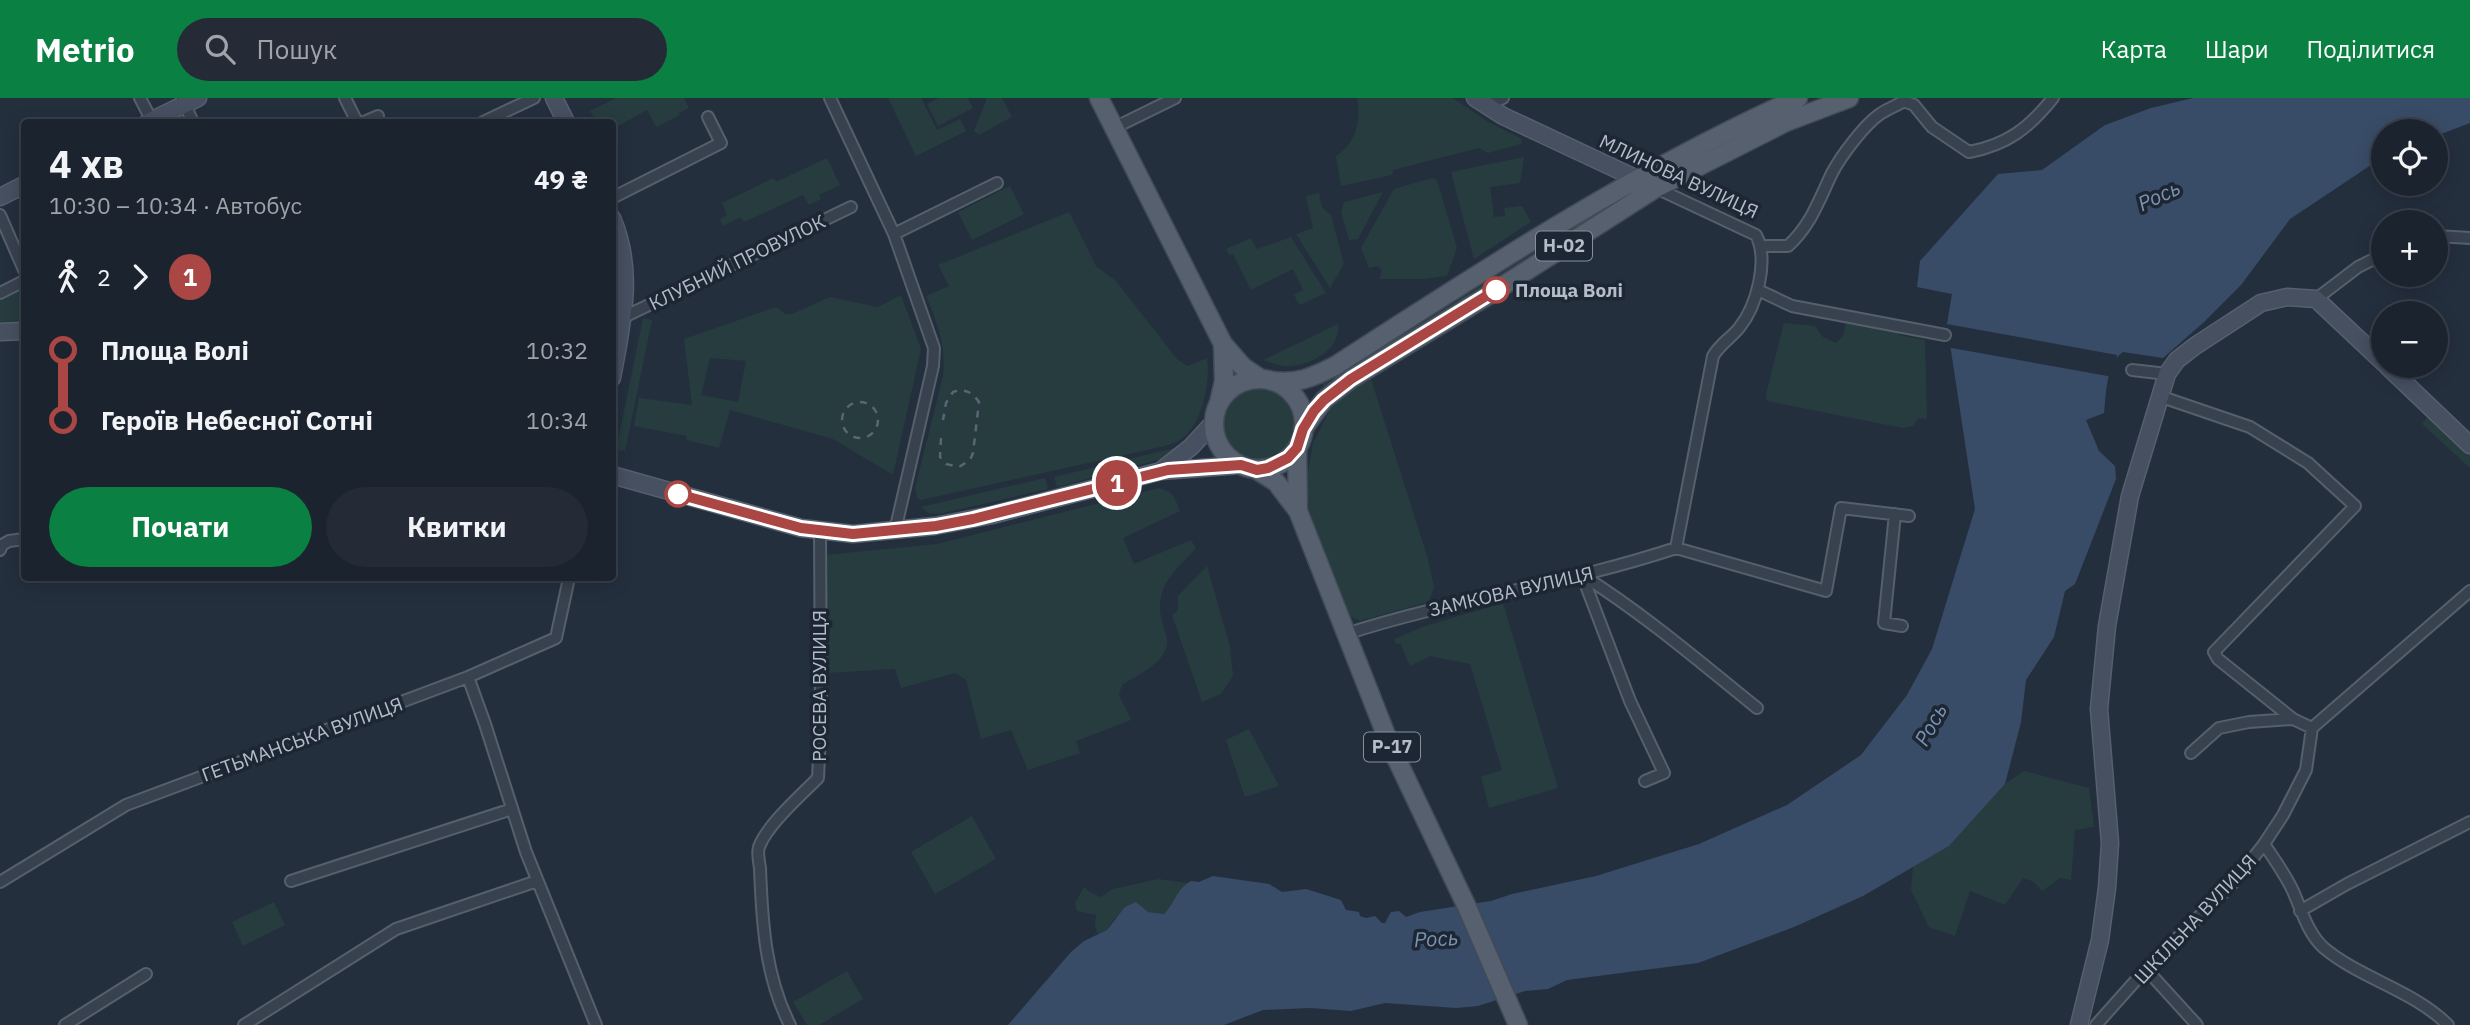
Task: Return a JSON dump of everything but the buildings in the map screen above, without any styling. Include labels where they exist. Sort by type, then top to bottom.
[{"type":"main road","points":[[1099,98],[1223,344],[1243,368],[1288,390],[1296,397],[1303,416],[1303,429]]},
{"type":"main road","name":"Н-02","points":[[1266,380],[1291,383],[1335,366],[1518,250],[1637,179],[1783,102],[1798,98]]},
{"type":"main road","name":"Н-02","points":[[1297,448],[1303,429],[1314,411],[1351,379],[1656,188],[1786,122],[1849,98]]},
{"type":"main road","points":[[1223,344],[1224,381],[1214,422],[1222,450],[1249,468],[1276,465],[1288,458],[1297,448]]},
{"type":"main road","points":[[1219,403],[1240,383],[1266,380]]},
{"type":"main road","name":"Р-17","points":[[1297,448],[1298,511]]},
{"type":"main road","name":"Р-17","points":[[1249,468],[1276,482],[1298,511],[1391,745],[1518,1025]]},
{"type":"street","points":[[140,98],[149,119]]},
{"type":"street","points":[[345,98],[356,119]]},
{"type":"street","points":[[488,119],[534,98]]},
{"type":"street","points":[[554,98],[564,119]]},
{"type":"street","points":[[830,98],[894,234],[934,348],[933,366],[895,531]]},
{"type":"street","points":[[1114,128],[1175,98]]},
{"type":"street","points":[[1480,102],[1503,98]]},
{"type":"street","points":[[1761,246],[1788,246],[1801,233],[1815,213],[1833,171],[1845,153],[1878,116],[1904,101],[1914,105],[1932,127],[1969,152],[1999,145],[2023,130],[2053,98]]},
{"type":"street","points":[[155,119],[188,100],[191,119]]},
{"type":"street","name":"МЛИНОВА ВУЛИЦЯ","points":[[1480,102],[1503,116],[1756,235],[1761,246],[1758,290]]},
{"type":"street","points":[[371,119],[378,116]]},
{"type":"street","points":[[616,196],[721,143],[708,117]]},
{"type":"street","points":[[894,234],[997,183]]},
{"type":"street","points":[[0,197],[21,186]]},
{"type":"street","name":"КЛУБНИЙ ПРОВУЛОК","points":[[624,317],[851,207]]},
{"type":"street","points":[[0,215],[21,263]]},
{"type":"street","points":[[616,229],[623,248],[626,273],[624,317],[616,358]]},
{"type":"street","points":[[2448,237],[2470,238]]},
{"type":"street","points":[[2316,299],[2358,267],[2371,260]]},
{"type":"street","points":[[0,293],[21,282]]},
{"type":"street","points":[[1909,516],[1841,508],[1826,591],[1676,548],[1713,356],[1719,346],[1740,327],[1758,290],[1793,306],[1945,335]]},
{"type":"street","points":[[2079,1025],[2100,940],[2107,888],[2110,843],[2099,709],[2107,626],[2130,496],[2167,374],[2177,360],[2195,346],[2261,303],[2287,297],[2316,299],[2371,351]]},
{"type":"street","points":[[0,332],[21,331]]},
{"type":"street","points":[[2132,370],[2167,374]]},
{"type":"street","points":[[2400,378],[2470,445]]},
{"type":"street","points":[[2159,396],[2250,426],[2308,463],[2355,506],[2214,652],[2218,659],[2293,719],[2312,728],[2470,591]]},
{"type":"street","points":[[1161,471],[1204,435],[1214,422]]},
{"type":"street","points":[[616,476],[801,528],[853,534],[936,526],[992,515],[1161,471],[1249,468]]},
{"type":"street","points":[[1895,514],[1884,624],[1902,626]]},
{"type":"street","name":"РОСЕВА ВУЛИЦЯ","points":[[790,1025],[781,1008],[769,963],[758,848],[780,815],[818,778],[821,714],[820,531]]},
{"type":"street","points":[[0,550],[2,545],[9,541],[21,539]]},
{"type":"street","name":"ЗАМКОВА ВУЛИЦЯ","points":[[1346,634],[1451,604],[1582,575],[1676,548]]},
{"type":"street","points":[[1582,575],[1684,649],[1757,708]]},
{"type":"street","points":[[1582,575],[1630,701],[1664,773],[1645,781]]},
{"type":"street","name":"ГЕТЬМАНСЬКА ВУЛИЦЯ","points":[[0,882],[126,804],[468,677],[556,638],[566,581]]},
{"type":"street","points":[[468,677],[537,881],[596,1025]]},
{"type":"street","points":[[2192,753],[2219,728],[2249,722],[2293,719]]},
{"type":"street","name":"ШКІЛЬНА ВУЛИЦЯ","points":[[2096,1025],[2146,970],[2234,883],[2264,844],[2283,815],[2306,770],[2312,728]]},
{"type":"street","points":[[291,881],[512,809]]},
{"type":"street","points":[[2300,911],[2347,884],[2470,822]]},
{"type":"street","points":[[2264,844],[2292,888],[2300,911],[2319,942],[2339,960],[2399,991],[2448,1025]]},
{"type":"street","points":[[244,1025],[396,929],[537,881]]},
{"type":"street","points":[[2146,970],[2197,1025]]},
{"type":"street","points":[[65,1025],[146,974]]},
{"type":"green space","points":[[616,98],[684,98],[689,108],[656,127],[647,110],[616,127],[616,119],[594,119],[590,111]]},
{"type":"green space","points":[[888,98],[921,98],[937,130],[960,119],[966,131],[916,156]]},
{"type":"green space","points":[[939,98],[968,98],[973,108],[938,126],[927,104]]},
{"type":"green space","points":[[987,98],[1002,98],[1012,117],[979,135],[974,131]]},
{"type":"green space","points":[[1357,98],[1453,98],[1488,122],[1522,139],[1521,144],[1488,153],[1479,148],[1393,170],[1392,175],[1341,186],[1336,156],[1348,145],[1356,131]]},
{"type":"green space","points":[[1524,157],[1520,183],[1490,187],[1494,217],[1505,216],[1504,208],[1522,206],[1531,222],[1474,259],[1451,172]]},
{"type":"green space","points":[[827,158],[840,185],[819,195],[821,199],[809,205],[803,195],[744,222],[740,217],[723,226],[720,219],[727,215],[722,203],[773,178],[776,182]]},
{"type":"green space","points":[[1432,178],[1437,180],[1457,248],[1447,276],[1379,279],[1382,271],[1378,266],[1369,268],[1361,248],[1394,189]]},
{"type":"green space","points":[[1010,186],[1024,214],[972,240],[958,212]]},
{"type":"green space","points":[[1383,192],[1358,239],[1349,240],[1341,212],[1344,202]]},
{"type":"green space","points":[[1319,193],[1322,207],[1331,215],[1344,264],[1330,288],[1296,234],[1313,228],[1306,196]]},
{"type":"green space","points":[[1612,200],[1614,202],[1457,305],[1325,387],[1320,382]]},
{"type":"green space","points":[[1069,212],[1096,266],[1116,281],[1177,359],[1187,366],[1207,358],[1206,390],[1194,425],[1180,440],[1165,446],[921,500],[917,498],[915,488],[943,376],[940,335],[926,296],[949,286],[938,265]]},
{"type":"green space","points":[[1291,237],[1326,293],[1300,305],[1294,295],[1303,290],[1293,269],[1251,290],[1233,254],[1229,255],[1226,249],[1251,238],[1257,249]]},
{"type":"green space","points":[[21,286],[21,322],[0,323],[0,296]]},
{"type":"green space","points":[[901,295],[921,349],[893,475],[833,439],[730,410],[719,448],[686,440],[687,436],[634,426],[639,398],[692,405],[684,339],[776,307],[785,314],[792,314],[830,297],[878,307]],"holes":[[[710,358],[746,361],[738,402],[701,395]]]},
{"type":"green space","points":[[643,318],[652,320],[625,451],[616,450]]},
{"type":"green space","points":[[1846,322],[1899,331],[1899,335],[1925,340],[1927,419],[1918,418],[1913,426],[1903,428],[1767,401],[1766,394],[1784,323],[1815,326],[1823,337],[1836,343],[1843,336]]},
{"type":"green space","points":[[1338,324],[1335,341],[1316,359],[1287,366],[1263,360]]},
{"type":"green space","points":[[1371,379],[1428,559],[1434,587],[1430,600],[1425,603],[1360,621],[1351,617],[1309,512],[1307,476],[1313,443],[1330,410],[1344,395]]},
{"type":"green space","points":[[1259,387],[1279,393],[1289,403],[1295,423],[1289,443],[1279,453],[1259,459],[1239,453],[1229,443],[1223,423],[1229,403],[1239,393]]},
{"type":"green space","points":[[2431,412],[2470,450],[2470,468],[2422,424]]},
{"type":"green space","points":[[1183,446],[1162,459],[1057,487],[1054,477]]},
{"type":"green space","points":[[1045,478],[1048,489],[939,514],[928,513],[921,507]]},
{"type":"green space","points":[[1159,488],[1173,496],[1180,511],[1123,538],[1134,564],[1191,540],[1196,548],[1175,571],[1163,590],[1160,607],[1167,644],[1165,652],[1153,665],[1122,685],[1119,695],[1131,720],[1076,741],[1080,753],[1028,770],[1011,730],[981,739],[966,680],[955,673],[901,688],[895,669],[827,673],[825,555],[937,544]]},
{"type":"green space","points":[[1207,566],[1230,646],[1233,676],[1221,694],[1202,702],[1172,615],[1178,610],[1178,596]]},
{"type":"green space","points":[[1503,603],[1558,788],[1489,808],[1481,777],[1502,770],[1470,664],[1430,656],[1410,666],[1400,643],[1396,644],[1394,639],[1425,626]]},
{"type":"green space","points":[[1249,729],[1279,786],[1245,797],[1226,740]]},
{"type":"green space","points":[[2024,771],[2089,788],[2094,827],[2075,830],[2071,880],[2060,878],[2042,891],[2034,882],[2023,878],[2005,905],[1970,891],[1955,936],[1929,927],[1911,890],[1913,867],[1949,846],[2005,784]]},
{"type":"green space","points":[[972,816],[996,859],[935,894],[911,852]]},
{"type":"green space","points":[[1158,879],[1187,883],[1164,914],[1148,912],[1115,918],[1107,930],[1098,935],[1096,915],[1077,911],[1075,903],[1084,887],[1101,897],[1113,889]]},
{"type":"green space","points":[[274,902],[285,925],[243,946],[232,922]]},
{"type":"green space","points":[[847,971],[863,999],[819,1025],[807,1025],[793,1002]]},
{"type":"water","name":"Рось","points":[[2193,98],[2470,98],[2470,123],[2448,131],[2448,119],[2371,119],[2371,165],[2290,219],[2241,285],[2204,322],[2163,358],[2123,352],[2117,357],[2110,371],[2104,413],[2086,420],[2099,451],[2115,466],[2116,479],[2075,584],[2065,591],[2054,637],[2026,680],[2021,722],[2005,784],[1949,846],[1863,896],[1794,927],[1698,963],[1567,980],[1548,989],[1525,991],[1478,1006],[1456,1008],[1385,1003],[1351,1011],[1310,1008],[1263,1010],[1224,1025],[1008,1025],[1071,952],[1084,941],[1107,930],[1125,907],[1136,902],[1148,912],[1164,914],[1182,888],[1191,881],[1199,882],[1213,876],[1269,884],[1282,892],[1306,889],[1341,900],[1346,910],[1359,912],[1360,916],[1366,918],[1375,916],[1385,923],[1391,912],[1399,911],[1406,917],[1420,912],[1491,901],[1596,876],[1699,844],[1787,805],[1861,755],[1907,695],[1932,649],[1975,509],[1947,324],[1952,294],[1917,287],[1920,261],[1998,174],[2042,170],[2105,125],[2151,108]]},
{"type":"pier","points":[[1947,324],[2117,355],[2113,377],[1946,347]]},
{"type":"railway","points":[[941,438],[940,457],[946,464],[959,467],[970,460],[979,402],[968,392],[953,392],[946,403],[943,420]]},
{"type":"railway","points":[[860,402],[873,407],[878,420],[873,433],[860,438],[847,433],[842,420],[847,407],[860,402]]},
{"type":"bus line","name":"1","points":[[678,494],[801,528],[853,534],[936,526],[973,519],[1161,471],[1241,465],[1257,470],[1268,468],[1288,458],[1297,448],[1303,429],[1324,400],[1351,379],[1496,290]]},
{"type":"place","name":"Площа Волі","points":[[1496,290]]}]
